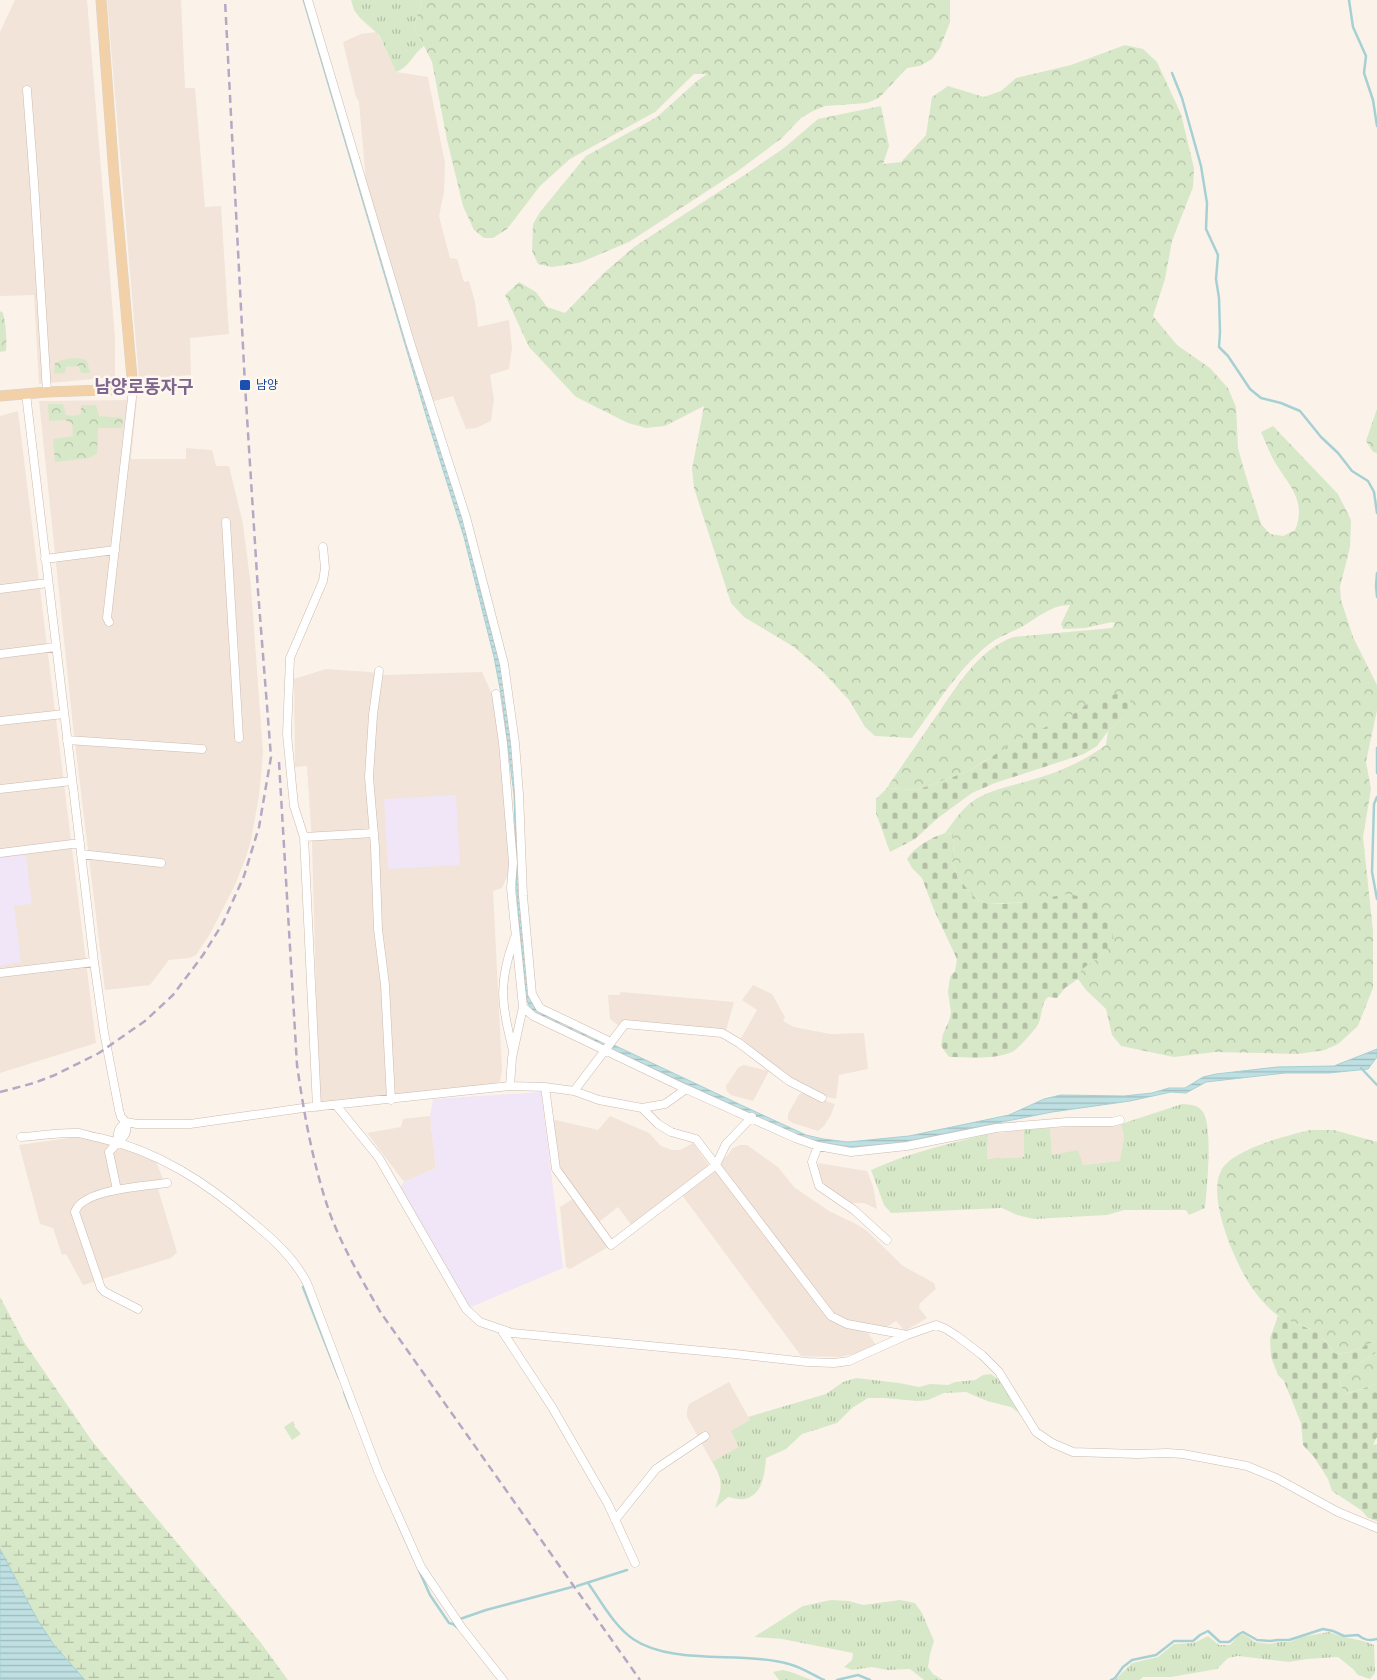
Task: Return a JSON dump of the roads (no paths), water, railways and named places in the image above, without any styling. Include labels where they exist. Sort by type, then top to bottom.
[{"type":"main road","points":[[0,396],[47,392],[133,389],[101,0]]},
{"type":"street","points":[[308,0],[410,342],[466,517],[504,664],[516,760],[523,896],[532,994],[540,1008],[609,1045],[686,1090],[795,1138],[818,1146],[851,1152],[882,1150],[938,1141],[996,1128],[1120,1120]]},
{"type":"street","points":[[27,90],[39,247],[47,392]]},
{"type":"street","points":[[109,622],[107,618],[133,389]]},
{"type":"street","points":[[26,394],[94,962],[104,1032],[121,1117],[126,1122],[137,1124],[190,1124],[316,1107],[510,1086],[545,1087],[574,1091],[599,1100],[642,1108],[665,1104],[686,1090]]},
{"type":"street","points":[[226,522],[239,738]]},
{"type":"street","points":[[316,1107],[304,837],[294,806],[287,734],[290,658],[323,580],[325,568],[323,548]]},
{"type":"street","points":[[45,558],[115,550]]},
{"type":"street","points":[[0,589],[48,583]]},
{"type":"street","points":[[0,654],[56,647]]},
{"type":"street","points":[[379,671],[373,715],[369,777],[374,833],[378,930],[385,985],[391,1100]]},
{"type":"street","points":[[496,694],[503,743],[513,863],[512,888],[523,1006],[513,1051],[510,1086]]},
{"type":"street","points":[[0,721],[64,714]]},
{"type":"street","points":[[67,740],[202,749]]},
{"type":"street","points":[[0,789],[72,781]]},
{"type":"street","points":[[304,837],[374,833]]},
{"type":"street","points":[[0,853],[80,842]]},
{"type":"street","points":[[81,854],[161,863]]},
{"type":"street","points":[[513,1051],[505,1015],[503,975],[506,960],[516,935]]},
{"type":"street","points":[[0,973],[94,962]]},
{"type":"street","points":[[523,1006],[533,1016],[609,1045]]},
{"type":"street","points":[[574,1091],[625,1024],[722,1033],[789,1081],[822,1098]]},
{"type":"street","points":[[545,1087],[556,1169],[611,1245],[716,1165],[726,1144],[752,1118]]},
{"type":"street","points":[[336,1105],[379,1158],[466,1309],[480,1322],[502,1330],[534,1336],[834,1363],[849,1361],[907,1335],[936,1325],[946,1328],[982,1355],[998,1372],[1036,1432],[1052,1443],[1073,1452],[1183,1454],[1247,1466],[1276,1478],[1338,1512],[1377,1528]]},
{"type":"street","points":[[642,1108],[658,1124],[671,1132],[696,1139],[831,1316],[847,1324],[907,1335]]},
{"type":"street","points":[[117,1190],[109,1152],[125,1136],[126,1122]]},
{"type":"street","points":[[21,1137],[78,1133],[118,1142],[153,1156],[184,1171],[217,1193],[268,1235],[301,1272],[378,1471],[421,1567],[462,1628],[503,1680]]},
{"type":"street","points":[[818,1146],[812,1162],[820,1186],[854,1210],[888,1240]]},
{"type":"street","points":[[138,1309],[105,1292],[101,1288],[75,1212],[77,1206],[84,1200],[117,1190],[167,1183]]},
{"type":"street","points":[[502,1330],[552,1407],[615,1520],[635,1563]]},
{"type":"street","points":[[615,1520],[656,1469],[705,1436]]},
{"type":"water","points":[[303,0],[306,0],[460,508],[498,656],[505,687],[512,741],[531,996],[563,1021],[806,1135],[848,1142],[909,1136],[1009,1115],[1044,1099],[1061,1095],[1124,1096],[1152,1093],[1169,1088],[1185,1088],[1203,1077],[1216,1074],[1277,1067],[1334,1066],[1377,1049],[1377,1057],[1368,1069],[1329,1073],[1285,1073],[1206,1082],[1186,1093],[1171,1092],[1130,1101],[1052,1112],[898,1143],[852,1147],[801,1137],[538,1015],[531,1010],[526,998],[517,898],[514,795],[502,699],[494,657],[464,537]]},
{"type":"water","points":[[0,1549],[37,1619],[54,1645],[85,1680],[0,1680]]},
{"type":"waterway","points":[[1349,0],[1353,27],[1366,56],[1364,73],[1373,100],[1377,126]]},
{"type":"waterway","points":[[1172,73],[1182,98],[1201,166],[1207,203],[1206,229],[1218,255],[1216,279],[1219,298],[1219,347],[1228,356],[1250,389],[1261,398],[1281,403],[1300,411],[1352,471],[1368,481],[1374,492],[1377,513]]},
{"type":"waterway","points":[[1377,573],[1377,597]]},
{"type":"waterway","points":[[1377,748],[1377,773]]},
{"type":"waterway","points":[[1377,797],[1374,804],[1372,872],[1377,899]]},
{"type":"waterway","points":[[1361,1068],[1377,1085]]},
{"type":"waterway","points":[[303,1287],[339,1378]]},
{"type":"waterway","points":[[344,1392],[350,1408]]},
{"type":"waterway","points":[[396,1519],[430,1595],[449,1623],[458,1628]]},
{"type":"waterway","points":[[577,1586],[627,1570]]},
{"type":"waterway","points":[[588,1583],[608,1613],[626,1634],[649,1647],[688,1655],[770,1660],[793,1665],[824,1680]]},
{"type":"waterway","points":[[460,1619],[486,1610],[572,1587]]},
{"type":"waterway","points":[[1111,1680],[1132,1660],[1156,1655],[1174,1641],[1193,1641],[1208,1631],[1220,1642],[1229,1642],[1243,1632],[1257,1640],[1270,1641],[1289,1640],[1323,1629],[1344,1636],[1358,1635],[1367,1640],[1377,1639]]},
{"type":"waterway","points":[[837,1680],[858,1675],[870,1680]]},
{"type":"railway","points":[[0,1092],[55,1075],[99,1053],[145,1021],[173,995],[203,955],[223,923],[244,876],[259,827],[271,757],[245,385],[225,0]]},
{"type":"railway","points":[[279,762],[297,1065],[314,1157],[323,1193],[334,1224],[381,1313],[640,1680]]},
{"type":"place","name":"남양","points":[[245,385]]},
{"type":"district","name":"남양로동자구","points":[[144,387]]}]
